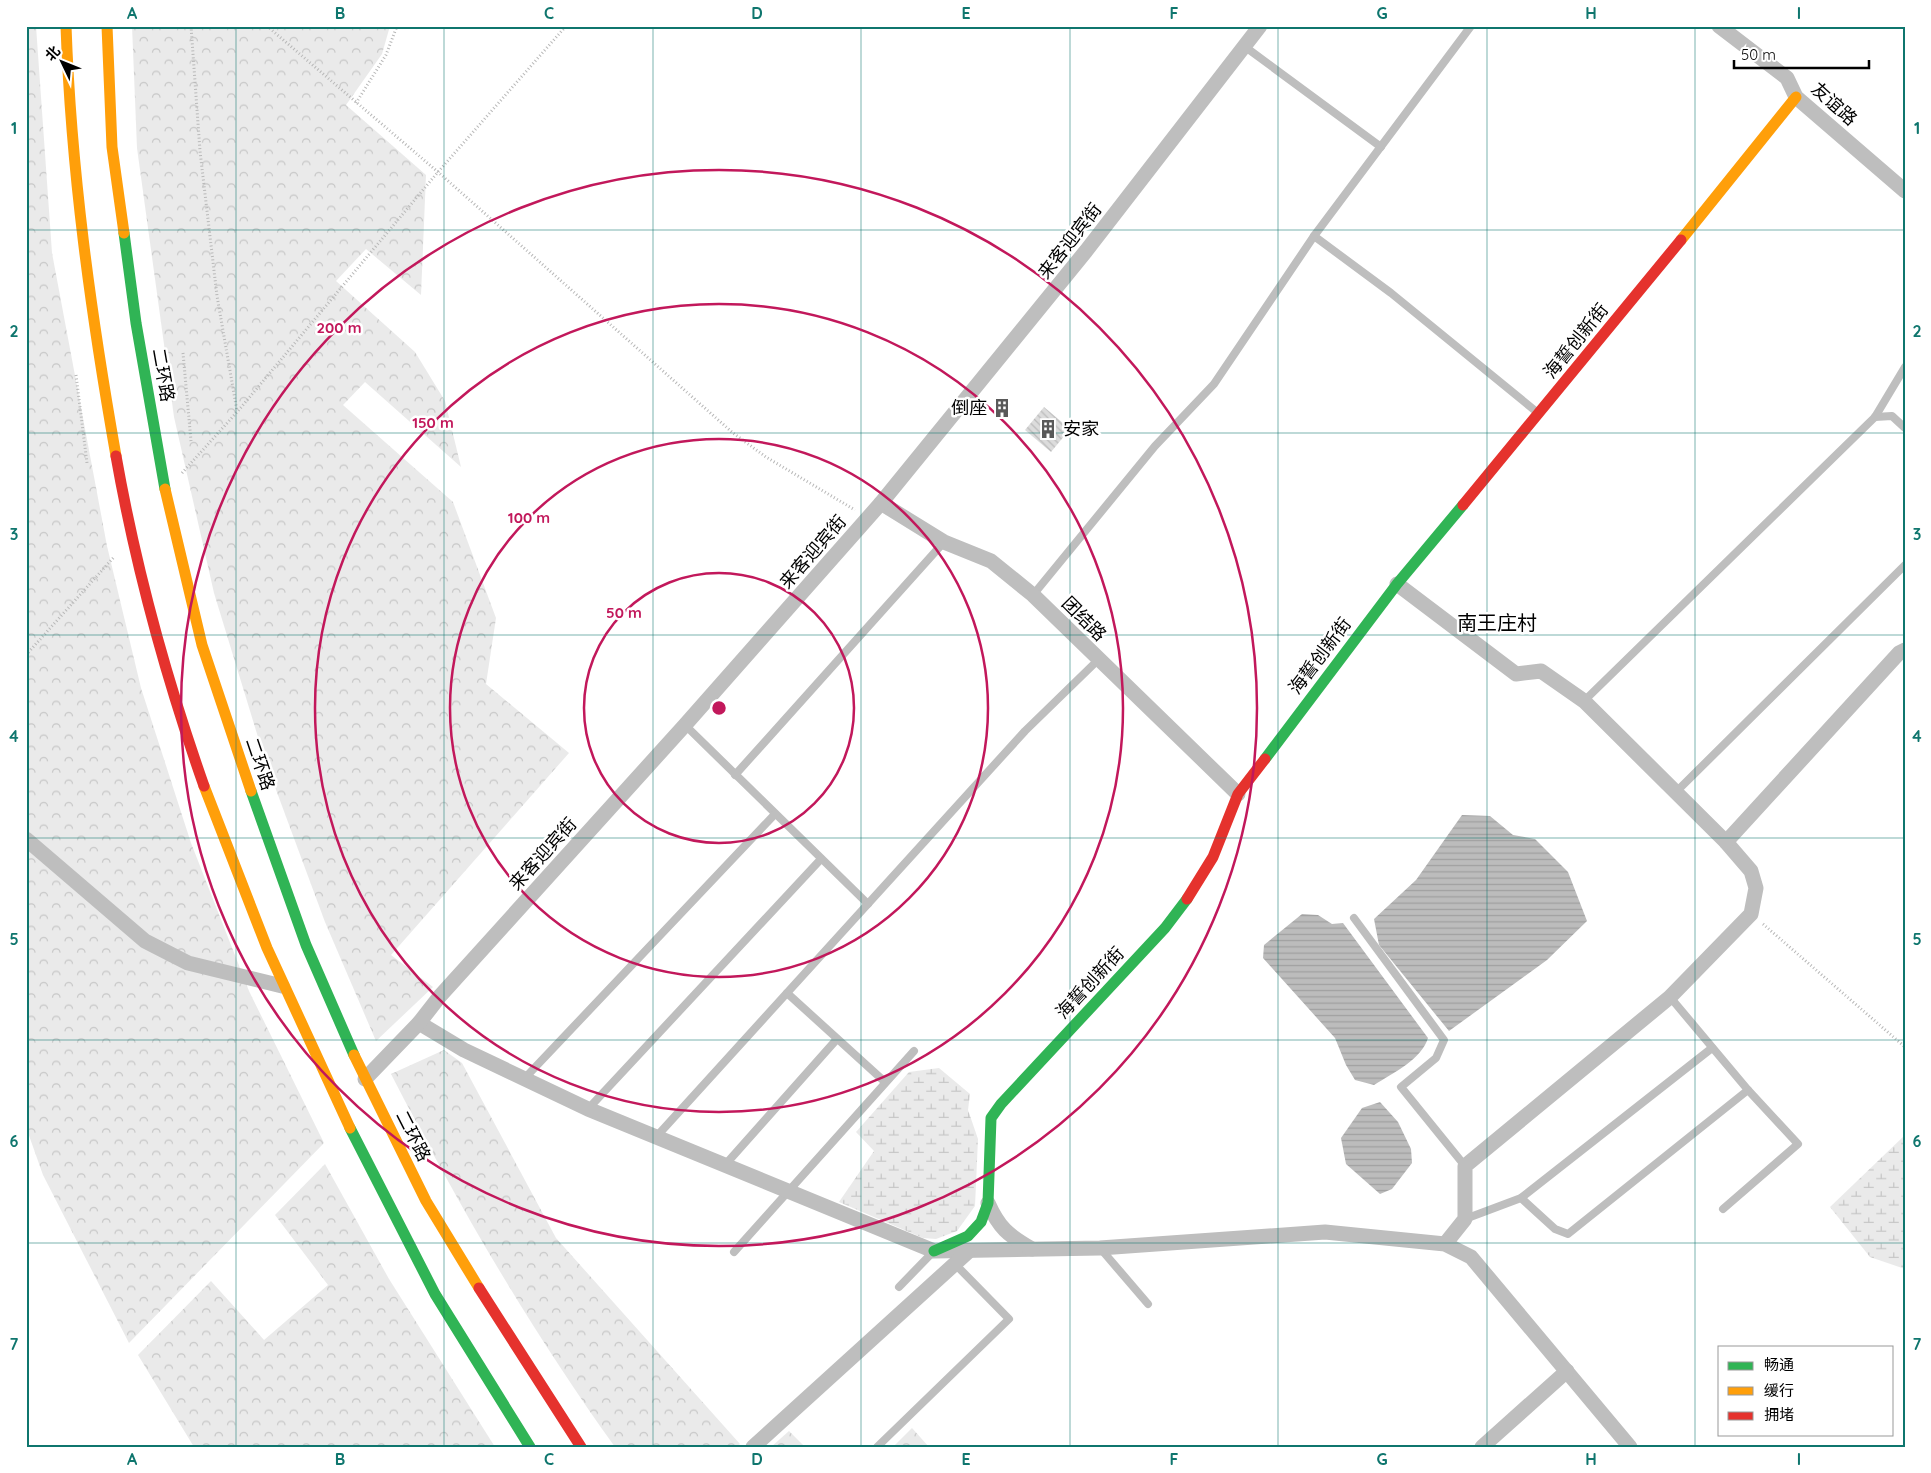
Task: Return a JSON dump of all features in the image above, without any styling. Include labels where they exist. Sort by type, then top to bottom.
[{"type":"main road","points":[[66,26],[67,99],[85,265],[111,429],[145,596],[186,735],[282,986],[343,1115],[421,1271],[491,1389],[530,1447]]},
{"type":"main road","name":"二环路","points":[[107,26],[112,147],[136,322],[165,491],[202,645],[242,767],[306,946],[365,1079],[426,1201],[508,1336],[580,1447]]},
{"type":"main road","name":"海誓创新街","points":[[934,1251],[968,1236],[981,1222],[988,1203],[991,1118],[1001,1104],[1165,928],[1192,894],[1213,857],[1238,794],[1397,584],[1540,414],[1796,97]]},
{"type":"street","name":"来客迎宾街","points":[[365,1079],[419,1023],[440,996],[685,725],[881,504],[1086,252],[1260,26]]},
{"type":"street","name":"友谊路","points":[[1719,26],[1787,78],[1796,97],[1905,191]]},
{"type":"street","name":"团结路","points":[[881,504],[944,542],[991,561],[1033,595],[1238,794]]},
{"type":"street","points":[[1397,584],[1516,674],[1541,671],[1584,701],[1726,842],[1751,871],[1756,888],[1751,914],[1670,998],[1464,1166],[1465,1219],[1445,1244]]},
{"type":"street","points":[[1726,842],[1899,653],[1905,650]]},
{"type":"street","points":[[26,839],[145,941],[188,963],[282,986]]},
{"type":"street","points":[[419,1023],[464,1050],[588,1109],[934,1251],[1100,1248],[1325,1232],[1445,1244],[1471,1257],[1630,1447]]},
{"type":"street","points":[[988,1203],[997,1222],[1003,1229],[1010,1236],[1032,1250]]},
{"type":"street","points":[[753,1447],[969,1250]]},
{"type":"street","points":[[1482,1447],[1567,1371]]},
{"type":"lane","points":[[1033,595],[1156,446],[1214,384],[1314,236],[1471,26]]},
{"type":"lane","points":[[1244,46],[1381,147]]},
{"type":"lane","points":[[1314,236],[1391,293],[1540,414]]},
{"type":"lane","points":[[1584,701],[1875,416],[1905,367]]},
{"type":"lane","points":[[1875,416],[1892,416],[1905,428]]},
{"type":"lane","points":[[735,775],[944,542]]},
{"type":"lane","points":[[1676,792],[1905,565]]},
{"type":"lane","points":[[657,1136],[1025,731],[1098,660]]},
{"type":"lane","points":[[685,725],[868,904]]},
{"type":"lane","points":[[524,1079],[775,814]]},
{"type":"lane","points":[[588,1109],[821,859]]},
{"type":"lane","points":[[1354,918],[1444,1040],[1436,1058],[1401,1087],[1464,1166]]},
{"type":"lane","points":[[787,993],[885,1082]]},
{"type":"lane","points":[[1670,998],[1748,1090],[1798,1144],[1723,1209]]},
{"type":"lane","points":[[725,1165],[837,1039]]},
{"type":"lane","points":[[1465,1219],[1521,1198],[1712,1048]]},
{"type":"lane","points":[[734,1252],[914,1051]]},
{"type":"lane","points":[[1521,1198],[1555,1229],[1568,1234],[1748,1090]]},
{"type":"lane","points":[[1100,1248],[1148,1304]]},
{"type":"lane","points":[[899,1287],[934,1251]]},
{"type":"lane","points":[[877,1447],[1009,1319],[954,1264]]},
{"type":"path","points":[[191,26],[200,152],[214,276],[238,411]]},
{"type":"path","points":[[267,26],[438,172],[733,433],[766,457],[868,518]]},
{"type":"path","points":[[356,103],[386,56],[397,26]]},
{"type":"path","points":[[165,491],[238,411],[438,172],[566,26]]},
{"type":"path","points":[[183,353],[192,440]]},
{"type":"path","points":[[76,375],[87,463]]},
{"type":"path","points":[[26,655],[133,536]]},
{"type":"path","points":[[1751,914],[1905,1047]]},
{"type":"green space","points":[[26,26],[36,26],[52,253],[107,546],[141,688],[191,843],[249,991],[324,1143],[129,1343],[43,1175],[26,1127]]},
{"type":"green space","points":[[132,26],[390,26],[382,54],[346,105],[426,175],[421,295],[366,249],[336,281],[415,352],[445,401],[461,467],[365,382],[343,405],[453,502],[496,618],[486,684],[569,753],[391,955],[433,987],[376,1041],[325,922],[265,760],[214,593],[174,417],[137,148]]},
{"type":"green space","points":[[444,1050],[462,1063],[556,1238],[740,1444],[737,1447],[615,1447],[553,1357],[496,1265],[468,1218],[391,1074]]},
{"type":"green space","points":[[939,1068],[970,1094],[968,1110],[978,1139],[975,1206],[957,1231],[936,1239],[923,1238],[839,1202],[874,1151],[856,1132],[909,1072]]},
{"type":"green space","points":[[1905,1135],[1905,1269],[1870,1257],[1830,1207]]},
{"type":"green space","points":[[325,1164],[389,1279],[495,1447],[194,1447],[138,1355],[211,1281],[264,1340],[328,1285],[275,1215]]},
{"type":"green space","points":[[912,1428],[929,1447],[893,1447]]},
{"type":"green space","points":[[789,1431],[805,1447],[771,1447]]},
{"type":"shaded area","points":[[1462,815],[1490,816],[1513,835],[1535,839],[1568,872],[1587,921],[1547,960],[1449,1031],[1379,945],[1374,919],[1416,880]]},
{"type":"shaded area","points":[[1302,914],[1318,915],[1332,924],[1343,923],[1428,1038],[1420,1053],[1374,1085],[1355,1080],[1346,1065],[1335,1038],[1263,958],[1264,945]]},
{"type":"shaded area","points":[[1380,1102],[1398,1122],[1411,1149],[1412,1163],[1392,1189],[1380,1194],[1346,1164],[1341,1138],[1362,1108]]},
{"type":"building","name":"安家","points":[[1044,407],[1070,429],[1051,452],[1025,430]]},
{"type":"traffic: fast","points":[[124,233],[136,323],[165,489]]},
{"type":"traffic: fast","points":[[1265,759],[1397,584],[1463,505]]},
{"type":"traffic: fast","points":[[251,791],[306,945],[354,1055]]},
{"type":"traffic: fast","points":[[934,1251],[968,1236],[981,1222],[988,1203],[991,1118],[1001,1104],[1165,928],[1187,899]]},
{"type":"traffic: fast","points":[[350,1128],[435,1294],[530,1447]]},
{"type":"traffic: slow","points":[[66,26],[77,188],[98,349],[116,456]]},
{"type":"traffic: slow","points":[[107,26],[112,147],[124,233]]},
{"type":"traffic: slow","points":[[1681,240],[1796,97]]},
{"type":"traffic: slow","points":[[165,489],[202,645],[251,791]]},
{"type":"traffic: slow","points":[[204,786],[267,948],[350,1128]]},
{"type":"traffic: slow","points":[[354,1055],[426,1201],[479,1288]]},
{"type":"traffic: jam","points":[[1463,505],[1681,240]]},
{"type":"traffic: jam","points":[[116,456],[133,540],[153,623],[177,705],[204,786]]},
{"type":"traffic: jam","points":[[1187,899],[1213,857],[1238,794],[1265,759]]},
{"type":"traffic: jam","points":[[479,1288],[581,1447]]},
{"type":"place","name":"倒座","points":[[1002,408]]},
{"type":"place","name":"安家","points":[[1048,429]]},
{"type":"district","name":"南王庄村","points":[[1497,623]]}]
